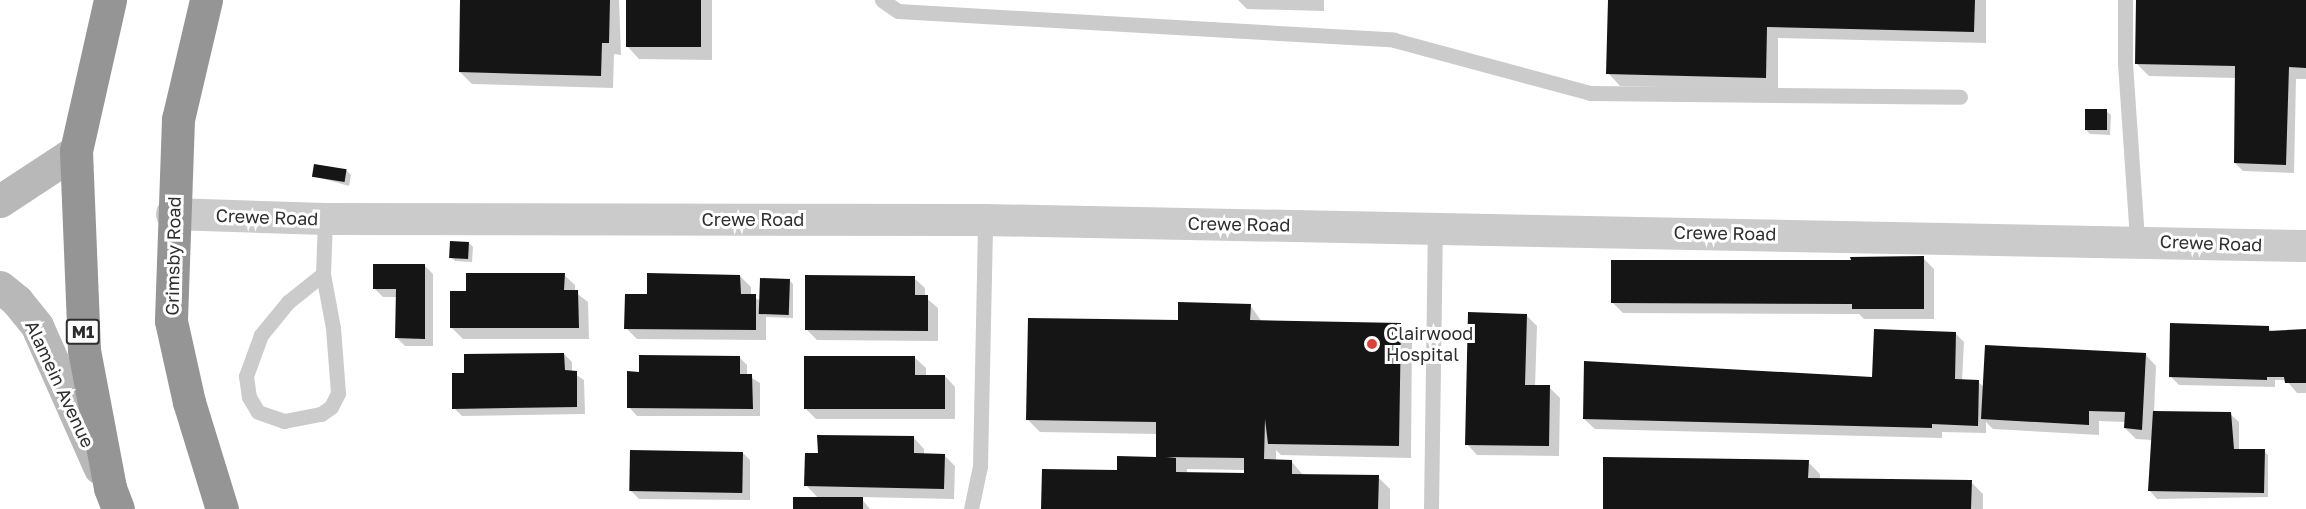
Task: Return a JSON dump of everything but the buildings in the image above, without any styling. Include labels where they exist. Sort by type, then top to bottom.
[{"type":"highway","name":"M1","points":[[110,0],[76,151],[84,350],[114,499]]},
{"type":"highway","name":"Grimsby Road","points":[[206,0],[178,119],[172,214],[171,321],[189,402],[222,509]]},
{"type":"street","points":[[0,201],[76,151]]},
{"type":"street","name":"Crewe Road","points":[[172,214],[325,219],[985,220],[1435,227],[2306,246]]},
{"type":"street","name":"Alamein Avenue","points":[[0,287],[17,301],[37,326],[114,499]]},
{"type":"lane","points":[[882,0],[898,10],[1394,40],[1590,93],[1960,97]]},
{"type":"lane","points":[[2125,0],[2125,63],[2137,241]]},
{"type":"lane","points":[[323,274],[281,310],[256,345],[246,375],[249,397],[258,412],[284,421],[321,414],[331,406],[338,393],[333,328],[323,274],[325,219]]},
{"type":"lane","points":[[971,509],[980,466],[985,220]]},
{"type":"lane","points":[[1431,509],[1435,227]]},
{"type":"place","name":"Clairwood Hospital","points":[[1372,344]]}]
